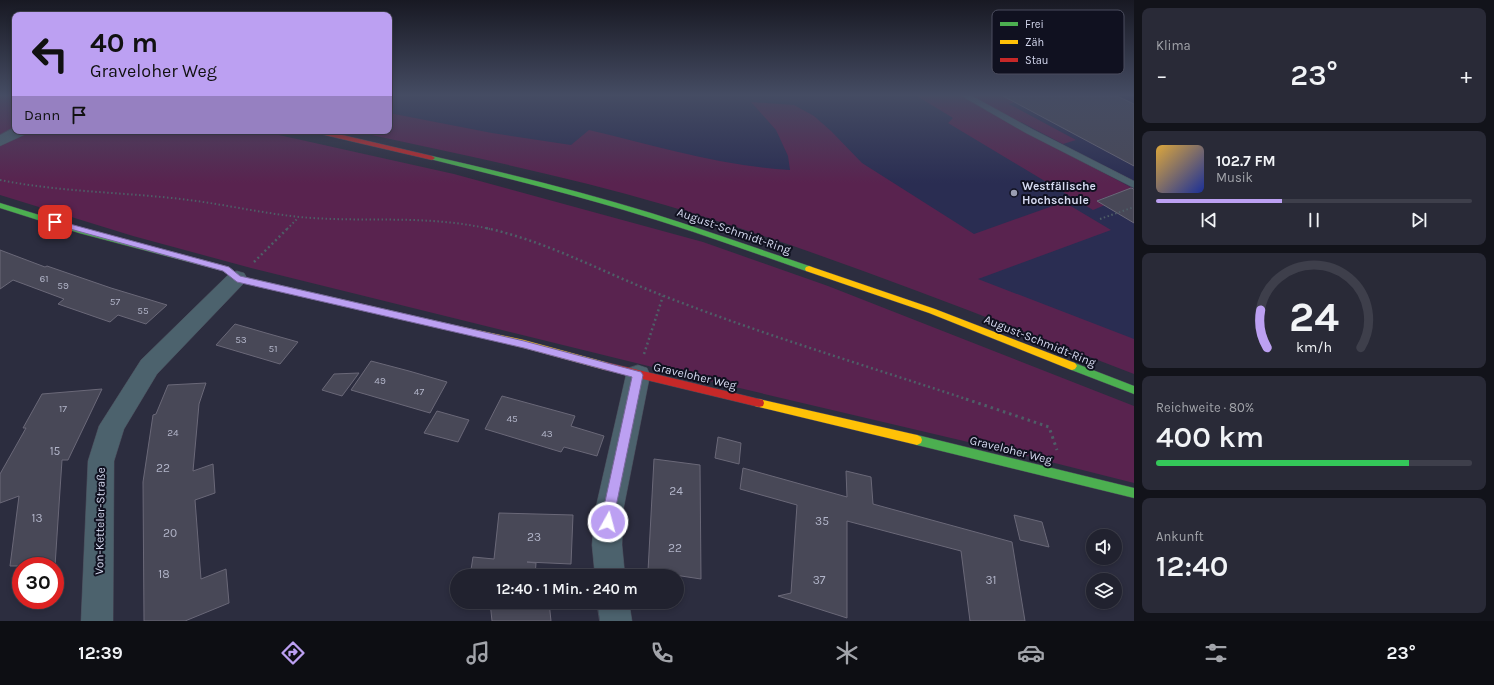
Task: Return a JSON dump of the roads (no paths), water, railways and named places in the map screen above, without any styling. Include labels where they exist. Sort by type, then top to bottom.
[{"type":"street","points":[[0,141],[14,134]]},
{"type":"street","name":"August-Schmidt-Ring","points":[[329,134],[481,169],[626,208],[709,234],[932,311],[1134,390]]},
{"type":"street","name":"Graveloher Weg","points":[[0,205],[82,231],[226,269],[237,278],[524,344],[638,375],[1134,492]]},
{"type":"street","name":"Von-Ketteler-Straße","points":[[97,621],[101,461],[112,426],[149,367],[237,278]]},
{"type":"street","points":[[609,569],[607,545],[609,511],[638,375]]},
{"type":"street","points":[[614,609],[616,621]]},
{"type":"lane","points":[[1018,125],[1134,185]]},
{"type":"place","name":"Westfälische Hochschule","points":[[1014,193]]}]
